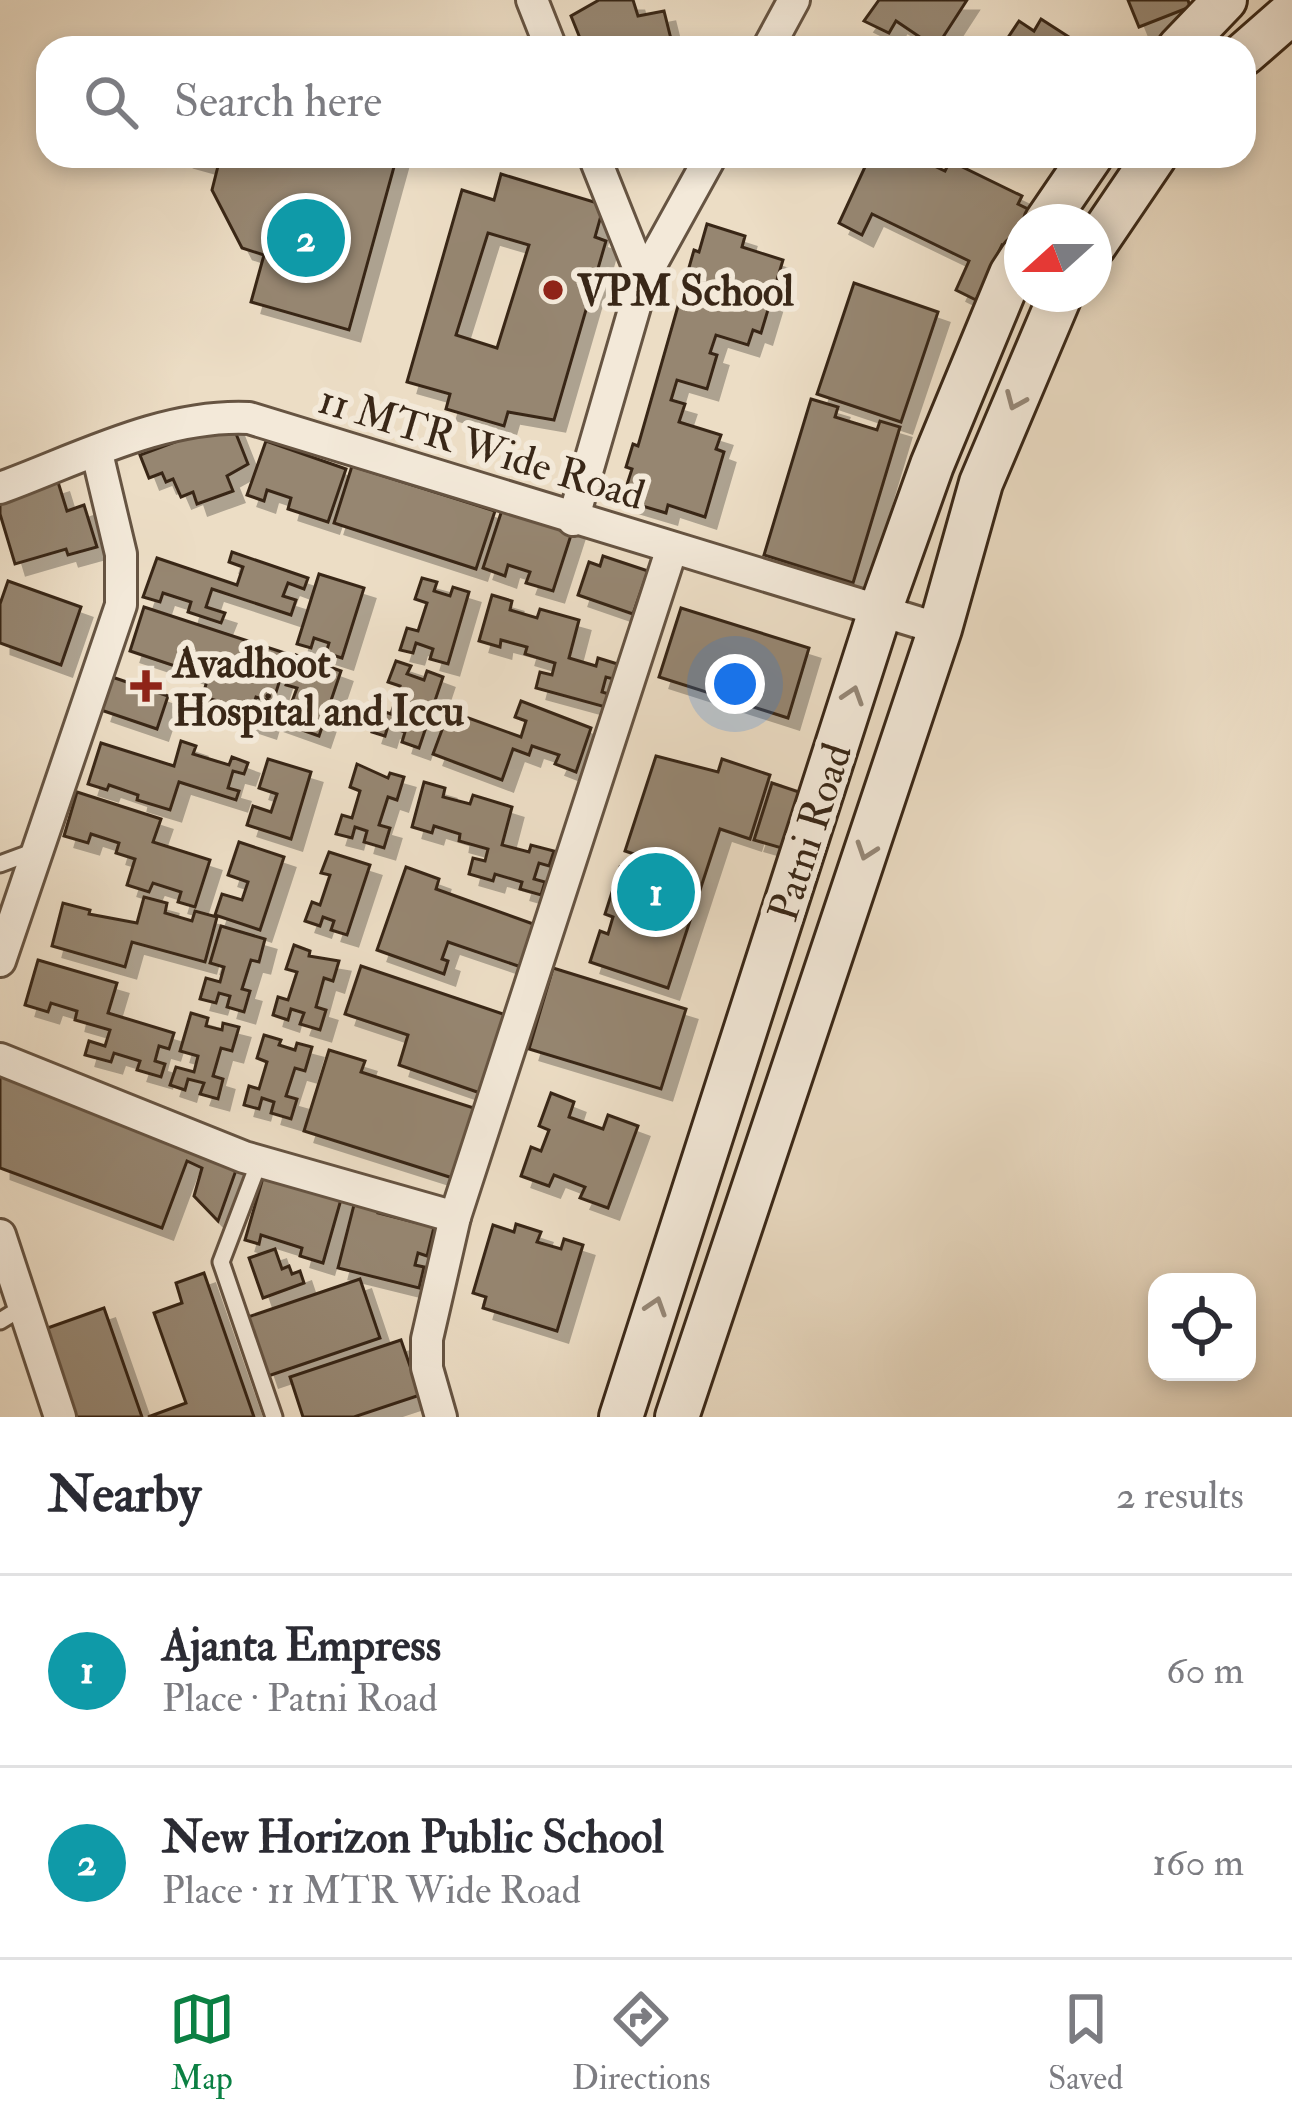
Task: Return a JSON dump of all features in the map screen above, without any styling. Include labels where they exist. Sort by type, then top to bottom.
[{"type":"main road","points":[[1190,36],[1225,0]]},
{"type":"main road","points":[[1256,44],[1292,12]]},
{"type":"main road","points":[[1058,204],[1083,168]]},
{"type":"main road","points":[[1112,219],[1147,168]]},
{"type":"main road","name":"Patni Road","points":[[621,1417],[881,608],[932,465],[1004,289]]},
{"type":"main road","name":"Patni Road","points":[[676,1417],[940,629],[981,483],[1053,312]]},
{"type":"street","points":[[532,0],[546,36]]},
{"type":"street","points":[[774,36],[794,0]]},
{"type":"street","points":[[599,168],[643,279]]},
{"type":"street","points":[[573,520],[643,279],[704,168]]},
{"type":"street","name":"11 MTR Wide Road","points":[[0,488],[174,424],[216,416],[249,418],[940,629]]},
{"type":"street","points":[[0,961],[121,605],[121,554],[97,453]]},
{"type":"street","points":[[441,1417],[428,1368],[427,1339],[455,1217],[673,548]]},
{"type":"street","points":[[0,1059],[259,1162],[455,1217]]},
{"type":"street","points":[[0,1235],[12,1314],[60,1417]]},
{"type":"lane","points":[[0,864],[38,850]]},
{"type":"lane","points":[[259,1162],[221,1262],[274,1417]]},
{"type":"building","points":[[599,0],[633,0],[638,16],[664,11],[670,36],[579,36],[571,16]]},
{"type":"building","points":[[879,0],[967,0],[944,36],[918,36],[896,21],[889,33],[864,21]]},
{"type":"building","points":[[1128,0],[1188,0],[1190,7],[1139,27]]},
{"type":"building","points":[[1041,19],[1067,36],[1009,36],[1019,21],[1034,31]]},
{"type":"building","points":[[218,168],[394,168],[349,330],[251,302],[264,255],[242,248],[212,190]]},
{"type":"building","points":[[864,168],[964,168],[1022,196],[1018,204],[1004,204],[1004,246],[976,300],[956,290],[969,261],[872,214],[862,235],[839,223]]},
{"type":"building","name":"VPM School","points":[[501,174],[604,205],[595,237],[606,241],[554,420],[508,412],[504,426],[446,409],[450,394],[407,382],[462,190],[494,200]],"holes":[[[488,233],[529,245],[497,348],[456,335]]]},
{"type":"building","points":[[707,224],[745,236],[742,247],[783,260],[761,333],[753,330],[748,345],[716,335],[710,353],[717,355],[707,389],[677,380],[671,400],[685,404],[679,422],[721,435],[716,449],[724,452],[705,517],[668,505],[666,513],[622,500],[632,469],[626,467],[633,444],[638,446],[694,250],[699,252]]},
{"type":"building","points":[[854,283],[938,312],[901,422],[817,394]]},
{"type":"building","points":[[811,399],[838,407],[835,417],[877,430],[880,421],[900,427],[853,583],[764,555]]},
{"type":"building","points":[[231,421],[248,464],[227,476],[233,491],[197,504],[193,492],[181,497],[173,479],[166,482],[162,473],[149,478],[140,455]]},
{"type":"building","points":[[266,441],[346,469],[328,522],[288,509],[291,498],[267,490],[264,501],[247,495]]},
{"type":"building","points":[[352,466],[495,511],[476,569],[334,523]]},
{"type":"building","points":[[58,482],[67,511],[84,505],[97,547],[68,555],[66,549],[15,564],[0,500]]},
{"type":"building","points":[[503,507],[573,529],[553,591],[526,583],[530,572],[508,565],[505,576],[483,568]]},
{"type":"building","points":[[232,552],[308,578],[304,589],[288,583],[283,596],[296,600],[291,615],[212,589],[206,607],[225,613],[221,623],[188,612],[191,602],[163,593],[160,602],[143,597],[157,558],[237,585],[243,567],[229,562]]},
{"type":"building","points":[[603,556],[648,571],[633,614],[578,595],[589,562],[600,566]]},
{"type":"building","points":[[319,574],[364,588],[342,658],[326,653],[329,643],[314,638],[311,648],[297,644]]},
{"type":"building","points":[[422,578],[437,582],[434,591],[450,596],[453,587],[469,592],[448,664],[430,659],[433,649],[416,643],[413,653],[400,650],[407,628],[418,631],[427,603],[415,599]]},
{"type":"building","points":[[8,581],[81,607],[61,665],[0,643],[0,604]]},
{"type":"building","points":[[492,595],[512,601],[510,610],[537,618],[540,609],[579,620],[569,658],[596,666],[598,658],[621,665],[617,680],[606,677],[602,692],[612,695],[609,708],[536,688],[540,672],[552,675],[555,663],[525,654],[527,647],[501,640],[500,647],[479,641]]},
{"type":"building","points":[[144,607],[288,654],[273,702],[256,697],[251,711],[268,717],[265,727],[241,719],[244,710],[211,699],[208,709],[189,702],[193,691],[203,695],[208,677],[130,651]]},
{"type":"building","points":[[681,608],[809,648],[788,718],[659,677]]},
{"type":"building","points":[[296,655],[341,671],[319,736],[274,720],[279,704],[290,707],[297,688],[286,685]]},
{"type":"building","points":[[396,661],[411,666],[407,674],[424,680],[427,671],[443,677],[419,748],[402,742],[405,732],[388,726],[385,736],[372,732],[379,710],[391,714],[400,686],[388,682]]},
{"type":"building","points":[[112,677],[168,696],[157,729],[101,710]]},
{"type":"building","points":[[521,701],[591,728],[576,772],[555,764],[559,755],[532,746],[529,755],[513,749],[502,780],[433,754],[449,711],[521,737],[526,721],[515,717]]},
{"type":"building","points":[[181,741],[196,746],[193,754],[229,765],[232,757],[248,763],[244,774],[233,771],[228,788],[239,791],[236,800],[179,782],[170,810],[109,785],[107,790],[88,784],[101,743],[174,766]]},
{"type":"building","points":[[656,756],[718,772],[722,759],[770,775],[750,839],[720,829],[668,988],[590,962],[600,931],[608,934],[613,917],[605,914],[620,867],[630,870],[634,854],[625,851]]},
{"type":"building","points":[[268,759],[311,772],[291,839],[247,825],[253,806],[271,812],[277,794],[259,788]]},
{"type":"building","points":[[357,764],[388,778],[390,773],[404,777],[397,800],[388,797],[379,825],[390,828],[384,848],[364,842],[367,831],[355,827],[352,838],[336,834],[342,815],[352,818],[360,791],[350,787]]},
{"type":"building","points":[[424,782],[445,788],[443,797],[470,804],[473,795],[512,807],[502,845],[529,852],[531,845],[554,851],[549,866],[539,863],[534,879],[545,882],[541,895],[520,889],[522,882],[495,874],[493,881],[469,874],[473,858],[485,861],[488,849],[459,841],[460,834],[434,826],[432,833],[412,827]]},
{"type":"building","points":[[772,783],[802,793],[785,849],[754,840]]},
{"type":"building","points":[[77,792],[161,819],[153,842],[210,860],[195,907],[178,902],[181,892],[153,883],[149,892],[127,885],[135,859],[116,853],[119,843],[91,834],[88,843],[64,836]]},
{"type":"building","points":[[239,842],[284,857],[260,930],[215,915],[222,894],[242,900],[248,882],[228,875]]},
{"type":"building","points":[[329,852],[370,865],[347,935],[331,930],[334,921],[323,917],[320,926],[305,921],[312,902],[320,905],[330,875],[321,873]]},
{"type":"building","points":[[406,867],[439,879],[436,889],[536,925],[521,967],[448,942],[442,959],[448,961],[444,974],[377,950]]},
{"type":"building","points":[[144,897],[167,903],[165,913],[192,921],[195,911],[217,917],[205,962],[132,942],[125,967],[52,946],[63,903],[90,910],[89,914],[137,923]]},
{"type":"building","points":[[221,926],[265,939],[259,962],[251,960],[242,989],[250,991],[244,1012],[227,1007],[230,996],[219,993],[216,1003],[200,999],[206,978],[220,982],[224,967],[210,963]]},
{"type":"building","points":[[294,945],[310,951],[309,956],[339,961],[333,981],[324,978],[316,1007],[326,1010],[320,1030],[300,1024],[304,1013],[291,1009],[288,1020],[273,1015],[278,997],[288,1000],[297,972],[286,969]]},
{"type":"building","points":[[38,960],[117,983],[108,1013],[174,1033],[169,1049],[159,1046],[155,1061],[165,1064],[161,1077],[137,1070],[140,1061],[114,1053],[111,1062],[85,1055],[89,1041],[105,1046],[110,1030],[75,1020],[77,1011],[51,1003],[48,1012],[25,1005]]},
{"type":"building","points":[[361,966],[509,1016],[483,1094],[399,1065],[408,1035],[345,1014]]},
{"type":"building","points":[[553,968],[686,1009],[661,1089],[529,1049]]},
{"type":"building","points":[[191,1013],[208,1018],[206,1026],[239,1027],[232,1051],[221,1048],[213,1076],[223,1079],[218,1099],[200,1094],[204,1083],[188,1079],[185,1090],[170,1085],[176,1067],[194,1072],[198,1056],[180,1051]]},
{"type":"building","points":[[264,1035],[295,1050],[297,1043],[312,1047],[305,1071],[295,1068],[286,1096],[297,1099],[291,1119],[271,1113],[274,1102],[262,1098],[259,1109],[244,1105],[249,1086],[259,1089],[267,1062],[257,1058]]},
{"type":"building","points":[[329,1050],[365,1061],[361,1072],[480,1110],[459,1180],[304,1131]]},
{"type":"building","points":[[0,1070],[240,1159],[218,1221],[194,1196],[202,1168],[187,1161],[162,1228],[0,1168]]},
{"type":"building","points":[[551,1093],[574,1102],[569,1117],[603,1129],[608,1115],[638,1126],[608,1208],[580,1198],[585,1187],[554,1175],[549,1186],[521,1176],[531,1147],[541,1151],[549,1130],[539,1126]]},
{"type":"building","points":[[264,1174],[342,1196],[323,1263],[300,1256],[302,1248],[261,1235],[259,1244],[245,1240]]},
{"type":"building","points":[[355,1201],[379,1208],[378,1213],[434,1227],[427,1256],[418,1253],[415,1265],[424,1267],[419,1288],[338,1268]]},
{"type":"building","points":[[516,1224],[541,1232],[537,1242],[561,1249],[564,1239],[583,1245],[557,1331],[483,1308],[486,1297],[473,1293],[493,1225],[514,1232]]},
{"type":"building","points":[[275,1249],[282,1269],[289,1266],[292,1274],[300,1271],[304,1283],[263,1298],[249,1258]]},
{"type":"building","points":[[204,1273],[254,1417],[148,1417],[186,1403],[154,1313],[182,1303],[176,1283]]},
{"type":"building","points":[[360,1279],[380,1338],[268,1376],[248,1317]]},
{"type":"building","points":[[104,1308],[142,1417],[73,1417],[42,1330]]},
{"type":"building","points":[[401,1340],[420,1395],[354,1417],[303,1417],[290,1377]]},
{"type":"place","name":"New Horizon Public School","points":[[306,238]]},
{"type":"place","name":"VPM School","points":[[553,290]]},
{"type":"place","name":"Avadhoot Hospital and Iccu","points":[[146,686]]},
{"type":"place","name":"Ajanta Empress","points":[[656,892]]}]
